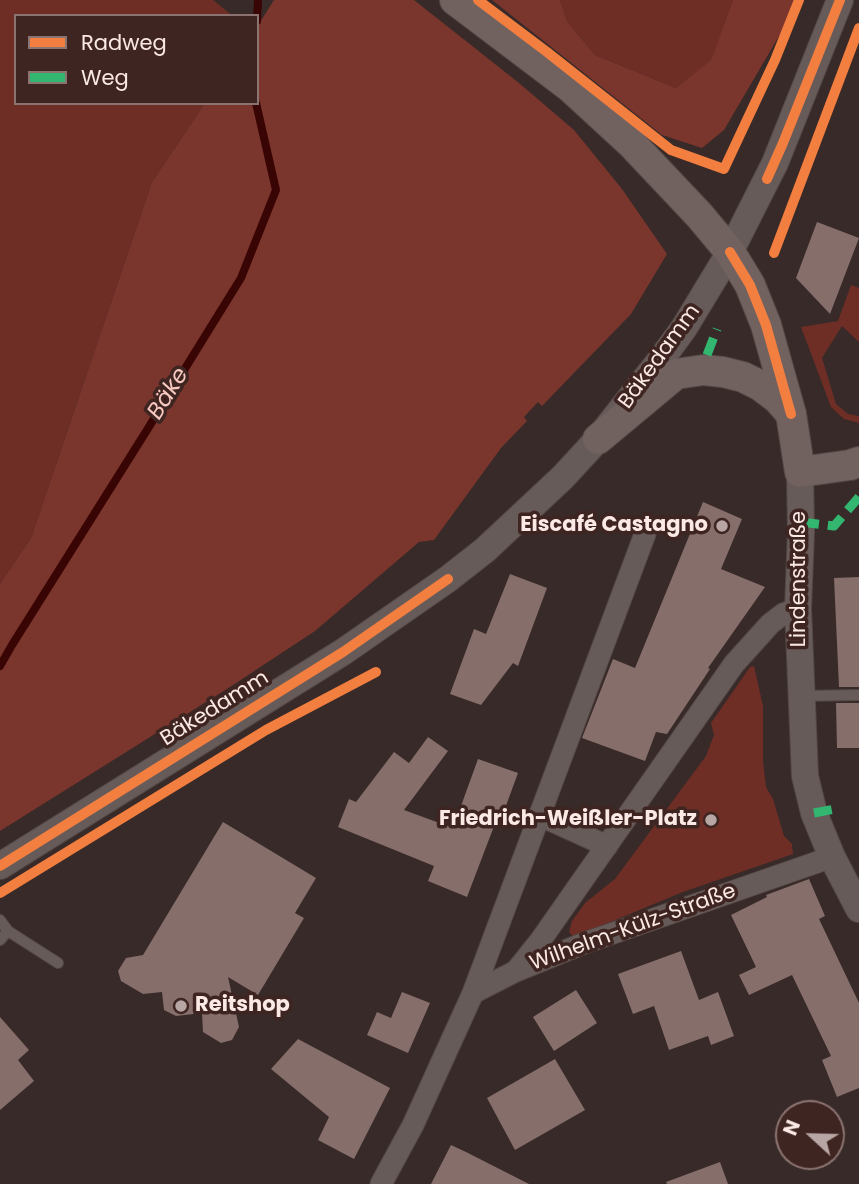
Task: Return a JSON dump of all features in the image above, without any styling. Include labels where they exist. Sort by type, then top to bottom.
[{"type":"main road","name":"Lindenstraße","points":[[455,0],[570,87],[632,144],[730,252],[750,285],[766,326],[791,414],[800,472]]},
{"type":"main road","points":[[598,439],[677,374],[703,370],[743,377],[778,399],[791,414]]},
{"type":"main road","points":[[800,472],[859,462]]},
{"type":"street","points":[[730,252],[775,163],[840,0]]},
{"type":"street","name":"Bäkedamm","points":[[0,866],[343,652],[485,550],[519,521],[598,439],[684,328],[730,252]]},
{"type":"street","name":"Lindenstraße","points":[[800,472],[798,608],[805,776],[814,813],[832,857],[859,909]]},
{"type":"street","points":[[381,1184],[413,1125],[473,993],[645,534]]},
{"type":"street","name":"Wilhelm-Külz-Straße","points":[[516,971],[540,942],[734,664],[770,624],[783,614],[798,608]]},
{"type":"street","points":[[539,815],[607,846]]},
{"type":"street","name":"Wilhelm-Külz-Straße","points":[[516,971],[582,944],[832,857]]},
{"type":"street","points":[[473,993],[516,971]]},
{"type":"lane","points":[[802,696],[859,695]]},
{"type":"lane","points":[[0,920],[4,936],[58,963]]},
{"type":"shaded area","points":[[0,0],[213,0],[230,14],[14,14],[14,105],[204,105],[152,182],[31,538],[0,584]]},
{"type":"shaded area","points":[[274,0],[414,0],[574,130],[622,189],[667,254],[631,314],[542,406],[538,402],[524,417],[527,421],[501,448],[434,540],[419,542],[315,631],[0,831],[0,584],[31,538],[152,182],[204,105],[259,105],[259,24]]},
{"type":"shaded area","points":[[492,0],[560,0],[567,21],[595,55],[676,88],[711,60],[733,0],[796,0],[782,31],[724,130],[702,148],[662,135]]},
{"type":"shaded area","points":[[560,0],[733,0],[711,61],[676,88],[595,55],[567,21]]},
{"type":"shaded area","points":[[851,285],[859,288],[859,342],[842,326],[822,358],[836,404],[848,414],[859,416],[859,423],[844,419],[831,407],[801,327],[838,321]]},
{"type":"shaded area","points":[[754,666],[763,706],[766,787],[773,799],[784,836],[792,844],[793,854],[683,892],[574,937],[569,932],[572,921],[585,903],[615,879],[706,756],[714,735],[711,723],[750,667]]},
{"type":"building","points":[[817,222],[859,238],[830,314],[796,278]]},
{"type":"building","points":[[703,502],[742,519],[721,569],[765,587],[708,668],[710,669],[667,734],[656,732],[645,761],[582,738],[613,659],[635,668]]},
{"type":"building","points":[[510,574],[547,588],[518,666],[513,663],[481,705],[450,694],[474,629],[486,634]]},
{"type":"building","points":[[859,577],[859,687],[839,687],[834,578]]},
{"type":"building","points":[[836,703],[859,703],[859,748],[837,748]]},
{"type":"building","points":[[428,737],[448,751],[404,810],[453,828],[478,759],[518,773],[467,897],[428,881],[434,866],[338,827],[349,799],[356,802],[394,752],[409,763]]},
{"type":"building","points":[[223,822],[316,878],[295,913],[304,918],[258,995],[228,977],[239,1027],[232,1040],[221,1043],[203,1032],[202,1013],[176,1016],[164,1010],[162,992],[143,994],[121,981],[118,971],[126,958],[143,955]]},
{"type":"building","points":[[809,879],[825,916],[819,919],[859,1003],[859,1088],[837,1097],[822,1060],[831,1056],[792,975],[749,995],[739,975],[756,967],[731,915],[767,897],[766,895]]},
{"type":"building","points":[[681,951],[699,1000],[718,992],[734,1036],[711,1045],[708,1036],[669,1050],[654,1006],[633,1014],[618,974]]},
{"type":"building","points":[[576,990],[597,1023],[554,1051],[533,1017]]},
{"type":"building","points":[[402,992],[430,1003],[408,1053],[367,1035],[377,1012],[391,1018]]},
{"type":"building","points":[[0,1017],[29,1050],[18,1060],[34,1081],[0,1110]]},
{"type":"building","points":[[298,1039],[390,1088],[354,1159],[318,1140],[329,1117],[271,1069]]},
{"type":"building","points":[[555,1059],[585,1110],[515,1150],[487,1098]]},
{"type":"building","points":[[451,1145],[466,1152],[529,1184],[431,1184]]},
{"type":"building","points":[[720,1162],[728,1184],[666,1182]]},
{"type":"waterway","name":"Bäke","points":[[257,14],[258,0]]},
{"type":"waterway","name":"Bäke","points":[[0,666],[241,278],[276,190],[256,105]]},
{"type":"marked path","points":[[707,355],[717,329]]},
{"type":"marked path","points":[[801,522],[834,526],[859,497]]},
{"type":"marked path","points":[[814,813],[840,808]]},
{"type":"cycle path","points":[[478,0],[671,150],[724,169],[775,60],[799,0]]},
{"type":"cycle path","points":[[767,179],[840,0]]},
{"type":"cycle path","points":[[774,253],[859,28]]},
{"type":"cycle path","points":[[730,252],[750,285],[766,325],[791,414]]},
{"type":"cycle path","points":[[0,866],[343,652],[448,579]]},
{"type":"cycle path","points":[[0,893],[266,730],[376,672]]},
{"type":"place","name":"Eiscafé Castagno","points":[[722,526]]},
{"type":"place","name":"Friedrich-Weißler-Platz","points":[[711,820]]},
{"type":"place","name":"Reitshop","points":[[181,1006]]}]
